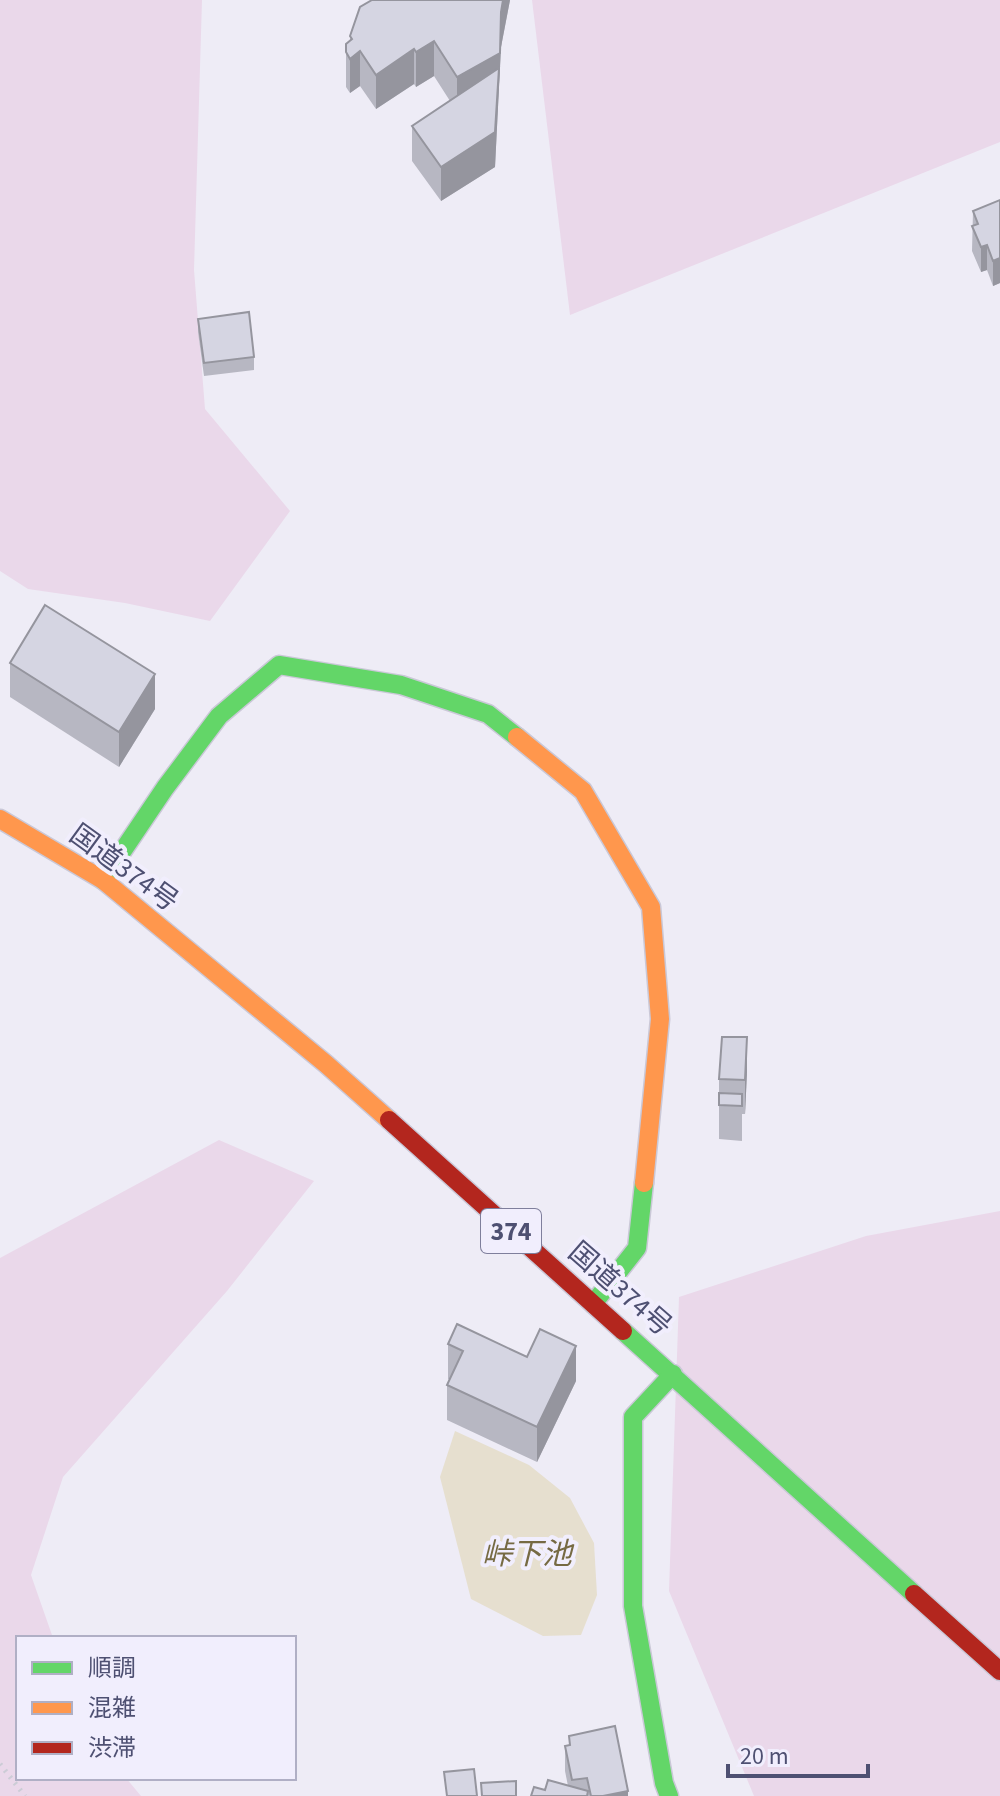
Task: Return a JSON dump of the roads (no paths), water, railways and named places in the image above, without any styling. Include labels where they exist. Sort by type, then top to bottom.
[{"type":"main road","points":[[103,880],[165,788],[219,716],[279,665],[401,685],[488,714],[583,791],[651,907],[660,1019],[637,1248],[593,1304]]},
{"type":"main road","name":"国道374号","points":[[0,819],[103,880],[326,1064],[1000,1671]]},
{"type":"main road","points":[[669,1796],[664,1783],[633,1606],[633,1417],[673,1374]]},
{"type":"water","name":"峠下池","points":[[455,1431],[529,1465],[570,1498],[594,1543],[597,1595],[581,1635],[543,1636],[471,1599],[440,1477]]}]
